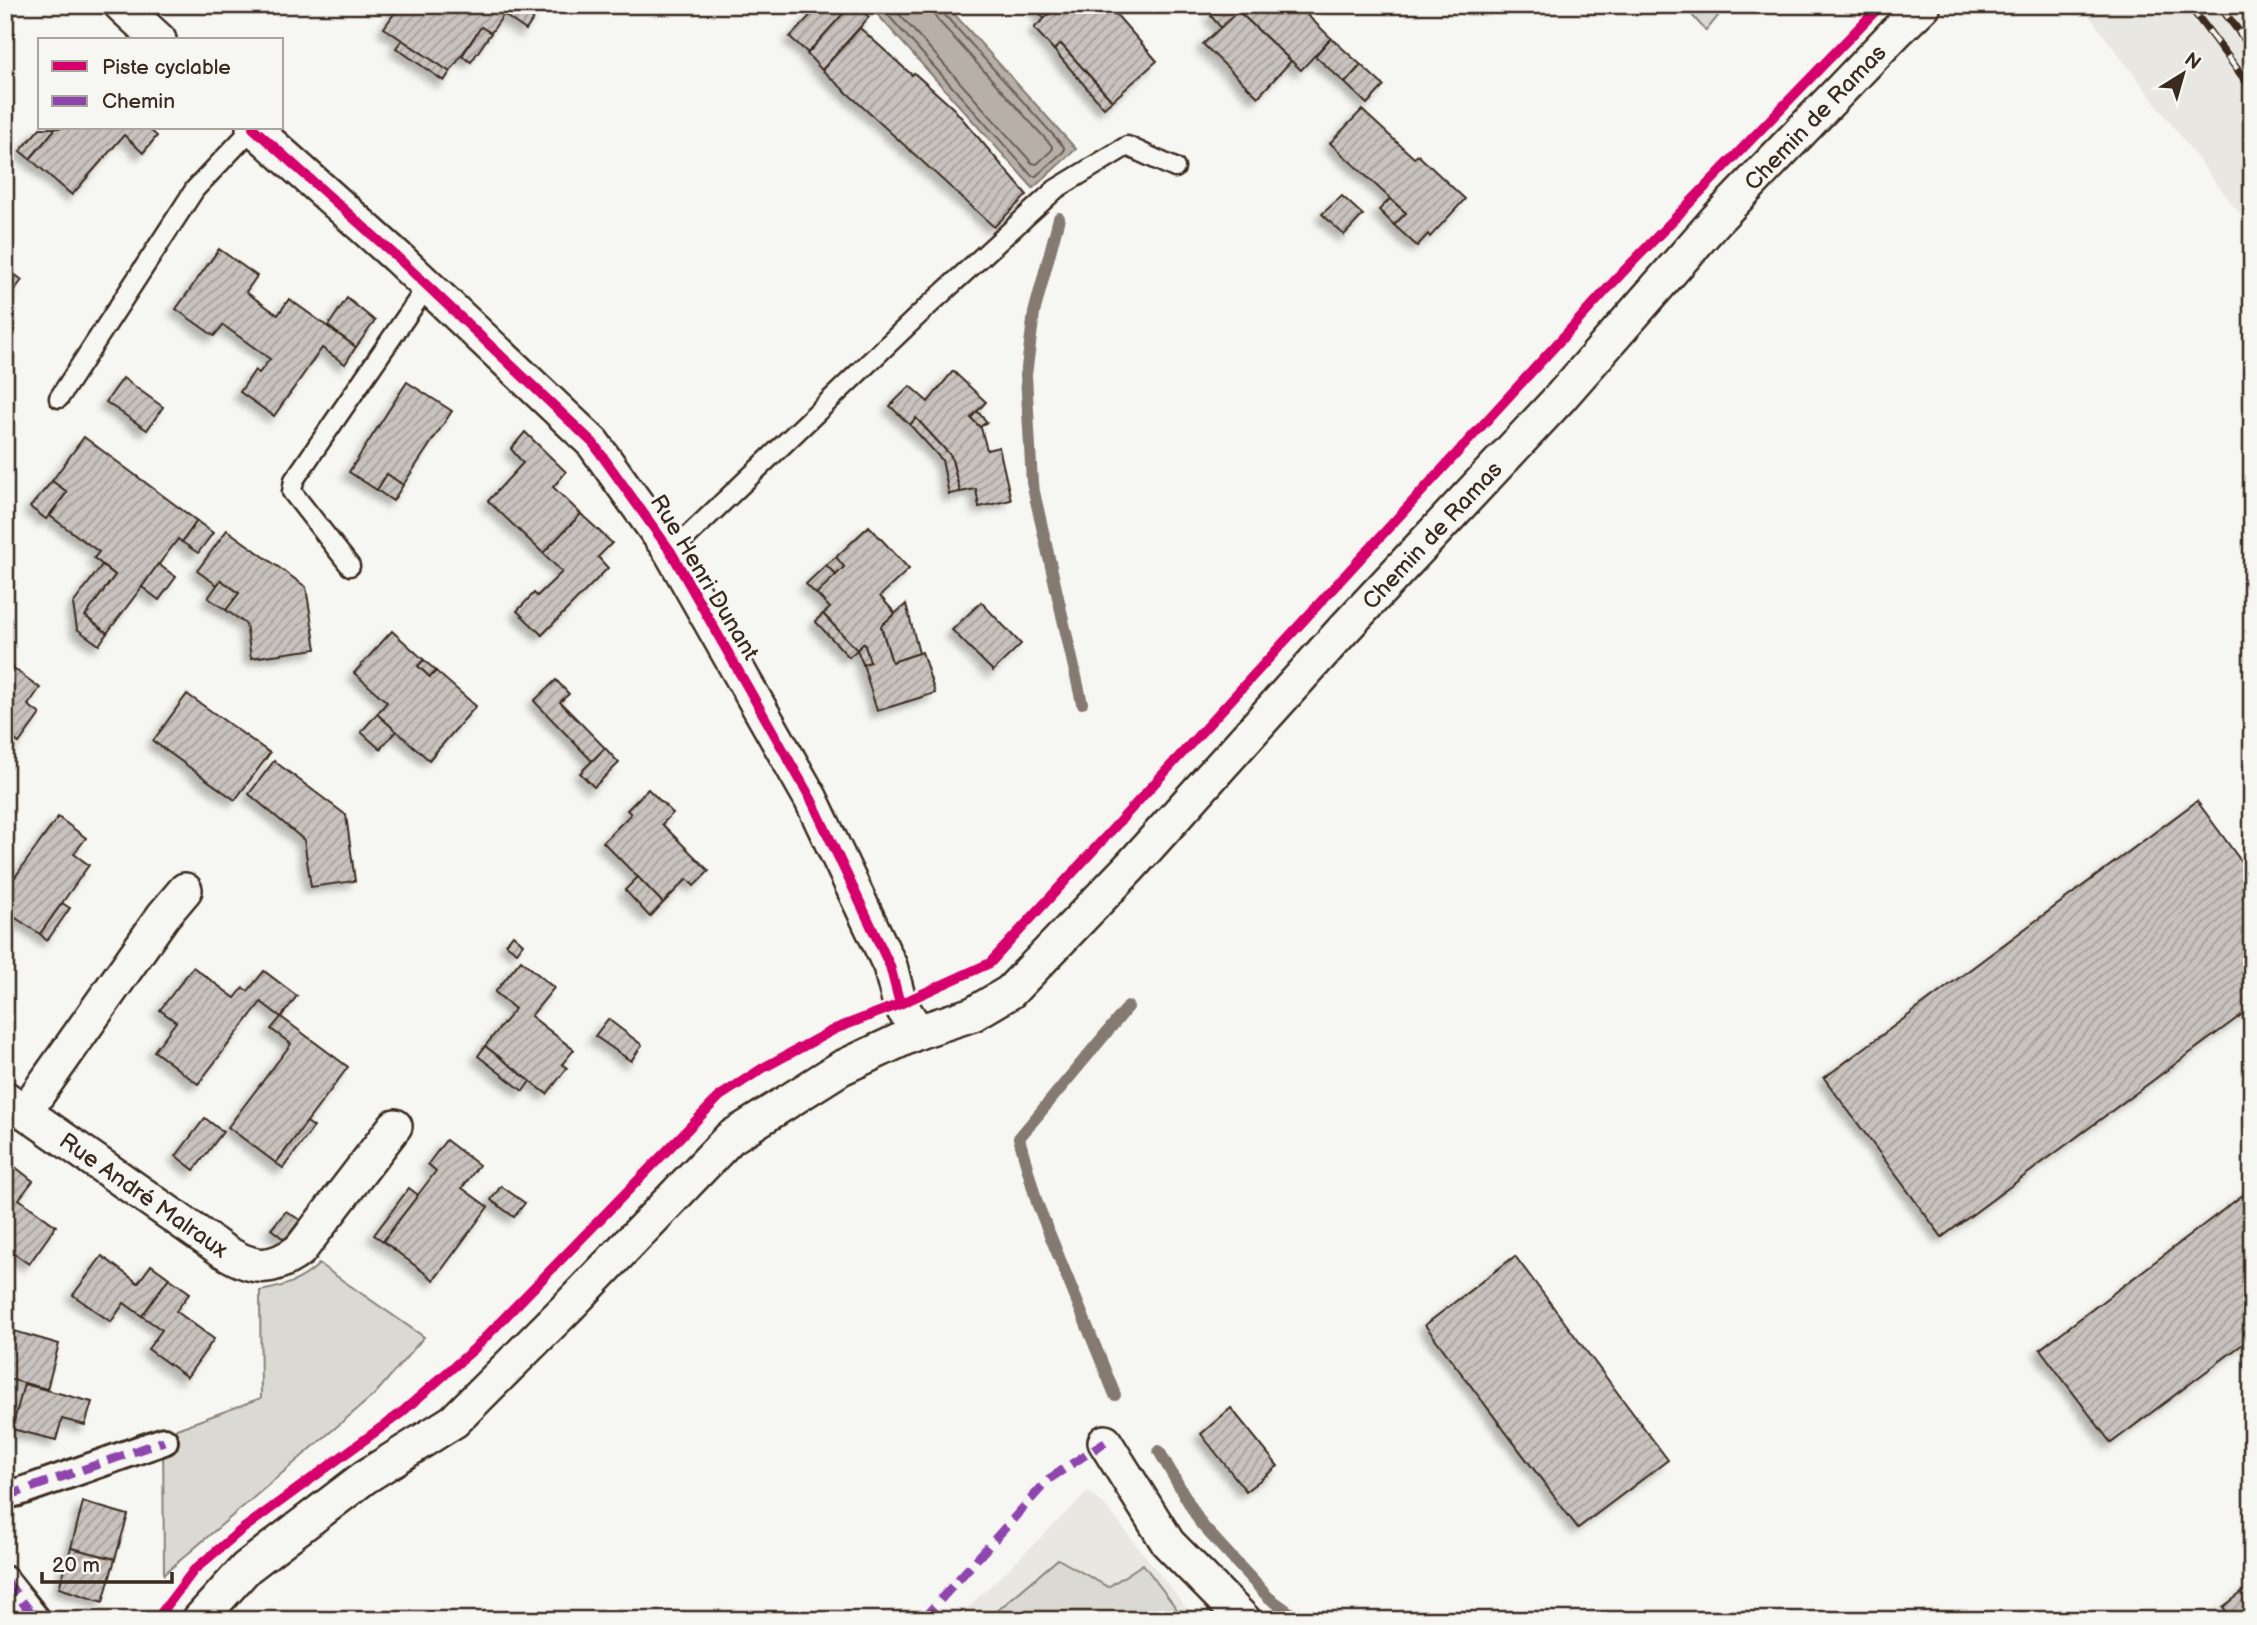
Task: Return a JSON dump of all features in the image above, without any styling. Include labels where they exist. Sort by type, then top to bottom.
[{"type":"street","points":[[121,5],[157,38]]},
{"type":"street","name":"Chemin de Ramas","points":[[199,1620],[246,1568],[365,1477],[454,1421],[730,1138],[841,1068],[918,1032],[974,1014],[1010,992],[1131,866],[1343,630],[1559,399],[1716,220],[1924,5]]},
{"type":"street","name":"Rue Henri Dunant","points":[[255,130],[428,285],[593,443],[671,552],[810,799],[890,966],[900,1004],[918,1032]]},
{"type":"street","points":[[15,1105],[185,890]]},
{"type":"street","name":"Rue André Malraux","points":[[15,1105],[222,1251],[239,1261],[259,1267],[284,1262],[300,1250],[395,1125]]},
{"type":"street","points":[[5,1495],[19,1493],[164,1441]]},
{"type":"street","points":[[1105,1442],[1168,1544],[1244,1620]]},
{"type":"street","points":[[5,1580],[37,1620]]},
{"type":"lane","points":[[59,398],[195,189],[251,130]]},
{"type":"lane","points":[[671,552],[925,309],[1056,189],[1128,146],[1175,168]]},
{"type":"lane","points":[[351,566],[292,492],[294,480],[428,285]]},
{"type":"shaded area","points":[[1683,5],[1727,5],[1706,31]]},
{"type":"shaded area","points":[[2081,5],[2252,5],[2252,230]]},
{"type":"shaded area","points":[[319,1264],[424,1337],[375,1394],[164,1574],[163,1434],[261,1398],[260,1291],[292,1282]]},
{"type":"shaded area","points":[[1088,1492],[1104,1504],[1196,1620],[955,1620]]},
{"type":"shaded area","points":[[1058,1559],[1108,1587],[1143,1564],[1185,1620],[991,1620],[997,1611]]},
{"type":"water","points":[[869,5],[946,5],[1076,149],[1033,188]]},
{"type":"building","points":[[400,5],[456,5],[462,9],[464,5],[510,5],[491,33],[481,27],[450,72],[384,28]]},
{"type":"building","points":[[510,5],[542,5],[526,30],[504,15]]},
{"type":"building","points":[[820,5],[851,5],[808,53],[790,37]]},
{"type":"building","points":[[851,5],[856,5],[869,17],[822,70],[807,54]]},
{"type":"building","points":[[1033,5],[1059,5],[1044,18]]},
{"type":"building","points":[[1059,5],[1083,5],[1092,16],[1104,5],[1108,5],[1157,61],[1112,101],[1061,44],[1054,50],[1034,28]]},
{"type":"building","points":[[1223,5],[1243,5],[1222,29],[1211,16]]},
{"type":"building","points":[[1243,5],[1297,5],[1331,38],[1301,70],[1238,11]]},
{"type":"building","points":[[1238,11],[1291,61],[1258,97],[1203,44]]},
{"type":"building","points":[[481,27],[491,33],[471,62],[462,56]]},
{"type":"building","points":[[860,28],[954,109],[1027,195],[994,227],[822,70]]},
{"type":"building","points":[[1331,38],[1361,65],[1345,83],[1315,56]]},
{"type":"building","points":[[402,40],[450,72],[444,81],[396,48]]},
{"type":"building","points":[[1061,44],[1112,101],[1104,108],[1054,50]]},
{"type":"building","points":[[1361,65],[1384,86],[1367,104],[1345,83]]},
{"type":"building","points":[[1362,110],[1414,158],[1418,155],[1465,199],[1430,237],[1428,234],[1417,246],[1394,225],[1406,213],[1330,143]]},
{"type":"building","points":[[38,130],[54,130],[30,159],[20,151]]},
{"type":"building","points":[[54,130],[150,130],[157,136],[143,153],[124,135],[72,195],[30,159]]},
{"type":"building","points":[[1342,196],[1363,215],[1344,235],[1322,214]]},
{"type":"building","points":[[1390,199],[1406,213],[1394,225],[1379,210]]},
{"type":"building","points":[[219,249],[257,276],[246,292],[278,315],[289,299],[356,347],[345,364],[322,348],[274,416],[240,392],[255,370],[259,373],[270,359],[223,325],[214,336],[176,309]]},
{"type":"building","points":[[5,267],[22,280],[5,302]]},
{"type":"building","points":[[347,298],[375,321],[356,347],[328,326]]},
{"type":"building","points":[[953,371],[986,402],[971,418],[981,428],[987,450],[999,447],[1011,500],[979,507],[976,489],[960,492],[951,456],[916,418],[910,425],[890,406],[910,386],[928,402]]},
{"type":"building","points":[[123,378],[163,407],[147,430],[106,402]]},
{"type":"building","points":[[407,382],[452,411],[403,485],[387,474],[377,490],[349,472]]},
{"type":"building","points":[[977,411],[987,422],[980,427],[971,418]]},
{"type":"building","points":[[916,418],[951,456],[960,492],[949,494],[942,460],[910,425]]},
{"type":"building","points":[[525,432],[566,472],[553,487],[581,514],[543,553],[488,501],[523,463],[511,449]]},
{"type":"building","points":[[84,437],[197,521],[182,542],[178,539],[107,633],[85,616],[115,575],[94,558],[99,552],[50,516],[67,492],[52,481]]},
{"type":"building","points":[[387,474],[403,485],[393,501],[377,490]]},
{"type":"building","points":[[52,481],[67,492],[46,519],[30,507]]},
{"type":"building","points":[[581,514],[612,543],[598,557],[608,568],[542,635],[517,611],[534,593],[537,596],[562,572],[543,553]]},
{"type":"building","points":[[197,521],[213,533],[198,553],[182,542]]},
{"type":"building","points":[[869,526],[909,569],[880,596],[895,613],[881,626],[892,662],[922,652],[935,693],[877,711],[863,664],[870,662],[864,643],[857,650],[823,614],[830,608],[816,593],[844,567],[836,557]]},
{"type":"building","points":[[227,530],[306,587],[316,649],[251,658],[246,624],[226,610],[239,593],[221,580],[217,585],[197,571]]},
{"type":"building","points":[[836,557],[844,567],[836,575],[826,565]]},
{"type":"building","points":[[158,564],[176,577],[159,600],[142,587]]},
{"type":"building","points":[[102,565],[115,575],[85,616],[107,633],[99,645],[77,629],[73,604]]},
{"type":"building","points":[[826,565],[836,575],[816,594],[806,584]]},
{"type":"building","points":[[221,580],[239,593],[226,610],[208,598]]},
{"type":"building","points":[[981,602],[1021,644],[993,671],[952,630]]},
{"type":"building","points":[[906,604],[919,653],[892,662],[881,626]]},
{"type":"building","points":[[823,614],[857,650],[849,657],[815,621]]},
{"type":"building","points":[[392,631],[424,660],[418,666],[430,677],[436,671],[476,706],[429,760],[377,714],[387,702],[354,673]]},
{"type":"building","points":[[864,643],[870,662],[863,664],[857,650]]},
{"type":"building","points":[[424,660],[436,671],[430,677],[418,666]]},
{"type":"building","points":[[5,662],[40,688],[28,705],[40,714],[19,743],[5,733]]},
{"type":"building","points":[[556,680],[569,694],[560,702],[605,748],[592,761],[534,701]]},
{"type":"building","points":[[187,694],[270,753],[235,800],[153,741]]},
{"type":"building","points":[[377,714],[396,731],[380,749],[361,732]]},
{"type":"building","points":[[605,748],[619,763],[594,787],[580,773]]},
{"type":"building","points":[[274,761],[346,815],[355,881],[311,887],[304,840],[249,794]]},
{"type":"building","points":[[648,789],[673,813],[662,824],[709,871],[694,886],[687,879],[663,903],[603,842],[631,814],[627,810]]},
{"type":"building","points":[[2197,801],[2252,876],[2252,1007],[1942,1237],[1824,1078]]},
{"type":"building","points":[[58,817],[86,838],[74,854],[89,865],[40,934],[5,911],[5,891]]},
{"type":"building","points":[[638,877],[663,903],[650,917],[625,890]]},
{"type":"building","points":[[62,903],[70,908],[47,941],[40,934]]},
{"type":"building","points":[[513,935],[523,944],[517,952],[506,944]]},
{"type":"building","points":[[521,960],[554,988],[531,1016],[574,1050],[562,1064],[567,1068],[547,1094],[485,1046],[515,1009],[495,992]]},
{"type":"building","points":[[193,967],[235,998],[243,988],[248,991],[264,971],[297,996],[281,1017],[261,1002],[198,1084],[154,1051],[176,1022],[160,1010]]},
{"type":"building","points":[[281,1017],[348,1067],[276,1163],[228,1127],[291,1044],[271,1029]]},
{"type":"building","points":[[608,1019],[642,1045],[631,1061],[595,1036]]},
{"type":"building","points":[[485,1046],[530,1081],[523,1091],[478,1056]]},
{"type":"building","points":[[205,1118],[223,1132],[194,1170],[176,1156]]},
{"type":"building","points":[[307,1122],[314,1127],[283,1168],[276,1163]]},
{"type":"building","points":[[446,1140],[479,1165],[462,1188],[488,1207],[434,1280],[383,1241],[436,1171],[428,1164]]},
{"type":"building","points":[[14,1166],[33,1181],[19,1199],[56,1226],[29,1264],[5,1247],[5,1177]]},
{"type":"building","points":[[501,1186],[525,1203],[514,1217],[491,1200]]},
{"type":"building","points":[[409,1188],[418,1195],[383,1241],[374,1235]]},
{"type":"building","points":[[2252,1188],[2252,1337],[2111,1443],[2040,1349]]},
{"type":"building","points":[[286,1211],[300,1220],[285,1240],[271,1229]]},
{"type":"building","points":[[102,1256],[138,1283],[151,1265],[169,1278],[142,1316],[124,1303],[111,1322],[73,1295]]},
{"type":"building","points":[[1515,1256],[1668,1460],[1578,1528],[1425,1325]]},
{"type":"building","points":[[169,1278],[190,1293],[176,1311],[214,1339],[187,1377],[148,1349],[162,1330],[142,1316]]},
{"type":"building","points":[[14,1331],[59,1344],[47,1389],[5,1378],[5,1363]]},
{"type":"building","points":[[24,1384],[92,1402],[85,1425],[62,1419],[56,1440],[12,1429]]},
{"type":"building","points":[[1231,1408],[1278,1466],[1246,1491],[1201,1434]]},
{"type":"building","points":[[83,1502],[128,1515],[115,1559],[71,1548]]},
{"type":"building","points":[[71,1548],[115,1559],[103,1602],[59,1588]]},
{"type":"building","points":[[2252,1585],[2252,1620],[2233,1620],[2223,1607]]},
{"type":"waterway","points":[[1059,218],[1034,313],[1026,375],[1032,483],[1082,703]]},
{"type":"waterway","points":[[1115,1395],[1037,1203],[1019,1138],[1128,1007]]},
{"type":"waterway","points":[[1159,1451],[1201,1524],[1268,1597],[1300,1620]]},
{"type":"railway","points":[[2189,5],[2252,89]]},
{"type":"railway","points":[[2219,5],[2252,49]]},
{"type":"marked path","points":[[5,1495],[164,1441]]},
{"type":"marked path","points":[[922,1620],[1049,1479],[1105,1442]]},
{"type":"marked path","points":[[5,1580],[37,1620]]},
{"type":"cycle path","points":[[156,1620],[194,1570],[240,1531],[401,1413],[474,1349],[720,1096],[763,1068],[835,1029],[900,1004],[990,963],[1620,275],[1881,5]]},
{"type":"cycle path","points":[[255,130],[397,257],[593,443],[671,552],[811,799],[890,966],[900,1004]]}]
